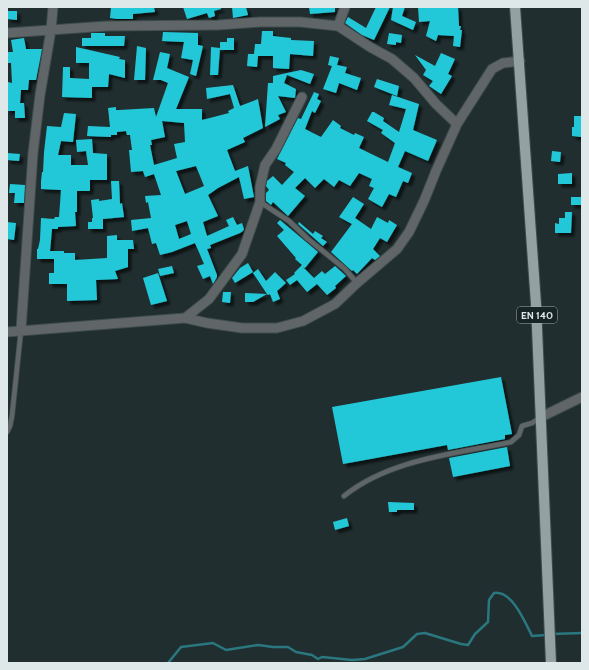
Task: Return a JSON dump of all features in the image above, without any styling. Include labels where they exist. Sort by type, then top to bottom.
[{"type":"main road","name":"EN 140","points":[[516,7],[536,304],[551,663]]},
{"type":"street","points":[[21,330],[33,153],[53,7]]},
{"type":"street","points":[[338,26],[345,7]]},
{"type":"street","points":[[7,33],[107,26],[218,25],[260,22],[300,22],[338,26],[370,47],[392,59],[414,78],[436,104],[457,124]]},
{"type":"street","points":[[7,332],[185,318],[242,328],[277,328],[303,321],[334,304],[397,249],[409,232],[424,202],[457,124],[492,69],[503,63],[520,61]]},
{"type":"street","points":[[185,318],[209,299],[242,254],[260,202],[260,188],[265,165],[276,149],[302,97]]},
{"type":"street","points":[[541,417],[582,397]]},
{"type":"lane","points":[[260,202],[289,221],[308,239],[345,269],[357,283]]},
{"type":"lane","points":[[7,432],[12,416],[21,330]]},
{"type":"lane","points":[[344,496],[355,487],[403,465],[511,442],[519,435],[522,426],[532,423],[541,417]]},
{"type":"building","points":[[111,7],[154,7],[155,12],[133,14],[133,19],[117,19],[110,18]]},
{"type":"building","points":[[183,7],[221,7],[221,9],[214,11],[215,16],[209,18],[207,13],[187,19]]},
{"type":"building","points":[[232,7],[246,7],[248,15],[233,18]]},
{"type":"building","points":[[309,7],[335,7],[335,12],[310,14]]},
{"type":"building","points":[[376,7],[390,7],[374,40],[362,35],[345,23],[348,17],[366,28]]},
{"type":"building","points":[[393,7],[405,7],[402,16],[416,22],[413,30],[391,20]]},
{"type":"building","points":[[418,7],[458,7],[459,26],[461,26],[460,30],[462,30],[460,47],[453,46],[454,36],[438,35],[436,41],[426,36],[430,21],[419,22]]},
{"type":"building","points":[[7,11],[17,11],[17,20],[7,19]]},
{"type":"building","points":[[262,31],[273,31],[273,36],[291,38],[291,40],[314,41],[313,56],[290,54],[289,69],[273,68],[273,56],[258,56],[257,67],[247,66],[248,54],[254,54],[255,44],[261,44]]},
{"type":"building","points":[[163,32],[198,33],[198,45],[203,46],[196,76],[190,74],[193,60],[181,58],[184,42],[162,41]]},
{"type":"building","points":[[91,33],[105,33],[105,36],[125,36],[124,46],[82,46],[82,38],[91,38]]},
{"type":"building","points":[[389,33],[402,35],[401,43],[396,42],[396,45],[387,44]]},
{"type":"building","points":[[24,38],[26,49],[42,49],[36,80],[29,80],[28,90],[21,90],[20,103],[24,103],[25,118],[15,118],[15,111],[7,111],[8,82],[12,83],[11,63],[7,63],[7,52],[13,52],[11,40]]},
{"type":"building","points":[[227,38],[234,38],[234,50],[220,50],[220,42],[227,42]]},
{"type":"building","points":[[137,46],[146,48],[145,80],[134,80]]},
{"type":"building","points":[[76,47],[120,57],[119,59],[125,60],[125,78],[109,74],[108,87],[92,87],[92,98],[62,97],[63,67],[70,67],[70,78],[89,79],[89,63],[76,63]]},
{"type":"building","points":[[211,47],[220,48],[218,75],[210,75]]},
{"type":"building","points":[[160,52],[170,54],[167,68],[189,77],[176,109],[202,109],[202,120],[229,113],[228,111],[234,108],[230,94],[207,99],[206,88],[233,85],[240,106],[258,99],[263,128],[243,138],[245,142],[227,150],[235,171],[248,166],[254,197],[244,199],[239,177],[208,195],[218,216],[203,222],[207,236],[229,226],[226,220],[233,217],[237,225],[242,223],[244,229],[240,233],[210,245],[211,248],[207,249],[217,275],[213,284],[210,276],[203,279],[197,266],[204,264],[195,243],[160,255],[156,243],[152,244],[148,228],[132,231],[131,220],[151,218],[148,202],[146,203],[145,196],[161,195],[154,174],[145,177],[143,171],[131,172],[129,150],[132,150],[130,135],[127,135],[126,131],[117,132],[117,135],[111,135],[111,137],[87,136],[88,126],[110,127],[108,108],[116,107],[116,110],[119,110],[154,108],[156,117],[168,83],[161,80],[153,80]],"holes":[[[162,121],[184,123],[185,142],[174,144],[177,158],[154,165],[150,145],[152,145],[151,140],[165,137]],[[196,166],[204,186],[185,194],[176,171]],[[187,221],[191,234],[179,239],[175,225]]]},
{"type":"building","points":[[441,53],[455,59],[448,74],[452,76],[441,94],[429,86],[433,81],[423,75],[426,70],[415,55],[435,66]]},
{"type":"building","points":[[330,56],[339,58],[337,65],[347,67],[345,73],[361,78],[357,90],[339,83],[336,93],[323,89],[332,66],[328,65]]},
{"type":"building","points":[[301,70],[314,74],[310,84],[287,75],[284,83],[296,89],[295,98],[278,96],[286,112],[278,115],[280,119],[265,127],[268,83],[273,83],[273,76]]},
{"type":"building","points":[[377,79],[399,86],[397,96],[374,87]]},
{"type":"building","points":[[314,92],[319,94],[317,99],[321,101],[315,113],[312,111],[305,129],[321,137],[333,120],[341,126],[340,128],[354,135],[355,133],[364,137],[359,148],[388,162],[395,143],[381,133],[383,130],[367,121],[372,112],[374,112],[384,118],[383,121],[399,132],[406,109],[389,105],[392,95],[419,104],[413,130],[437,140],[428,161],[405,151],[398,167],[412,173],[408,183],[403,181],[396,197],[389,194],[382,207],[368,199],[374,188],[369,186],[372,179],[359,173],[350,186],[339,180],[334,187],[324,179],[315,188],[305,178],[295,188],[305,196],[288,216],[273,202],[271,205],[266,201],[266,193],[269,190],[266,186],[267,181],[273,176],[282,185],[294,172],[285,165],[286,163],[277,159],[298,118],[301,119]]},
{"type":"building","points":[[64,113],[76,114],[73,142],[61,141],[58,155],[71,155],[71,165],[88,165],[86,151],[77,152],[76,140],[92,139],[93,153],[107,154],[107,180],[90,180],[90,191],[77,191],[77,212],[75,212],[76,226],[58,227],[58,229],[52,229],[50,251],[75,253],[75,260],[107,258],[107,236],[117,235],[117,240],[133,240],[134,249],[128,249],[128,267],[115,271],[118,279],[96,280],[97,300],[67,301],[67,284],[49,284],[49,273],[54,273],[54,259],[37,259],[41,218],[54,219],[55,217],[59,217],[61,190],[41,189],[47,126],[61,127]]},
{"type":"building","points":[[574,116],[582,116],[581,137],[572,136]]},
{"type":"building","points":[[552,151],[561,152],[560,162],[551,161]]},
{"type":"building","points":[[7,153],[20,154],[19,161],[7,160]]},
{"type":"building","points":[[572,173],[572,184],[558,184],[558,174]]},
{"type":"building","points":[[111,181],[119,181],[120,204],[122,203],[124,217],[103,219],[103,229],[88,229],[88,222],[92,222],[93,218],[91,200],[99,199],[99,201],[112,199]]},
{"type":"building","points":[[10,184],[25,185],[24,203],[14,203],[15,193],[9,193]]},
{"type":"building","points":[[353,197],[364,204],[355,218],[371,229],[377,217],[388,223],[389,220],[397,225],[387,242],[380,238],[373,249],[380,256],[375,260],[372,258],[357,274],[331,252],[352,224],[339,217]]},
{"type":"building","points":[[571,197],[582,197],[582,205],[571,205]]},
{"type":"building","points":[[565,212],[572,212],[571,233],[555,233],[555,223],[559,224],[559,218],[565,218]]},
{"type":"building","points":[[280,220],[318,252],[305,268],[303,267],[314,278],[322,271],[325,274],[335,266],[346,276],[335,286],[336,288],[327,295],[317,284],[307,292],[297,280],[290,285],[286,280],[295,274],[294,273],[302,265],[295,259],[296,258],[277,236],[284,230],[277,223]]},
{"type":"building","points":[[7,222],[16,223],[14,240],[7,239]]},
{"type":"building","points":[[299,222],[313,234],[315,231],[323,236],[321,238],[327,242],[323,246],[298,224]]},
{"type":"building","points":[[248,263],[253,272],[235,283],[232,278],[240,268]]},
{"type":"building","points":[[172,266],[174,273],[160,276],[158,269]]},
{"type":"building","points":[[258,269],[266,281],[275,272],[286,283],[277,291],[280,299],[273,302],[270,294],[267,294],[253,273]]},
{"type":"building","points":[[158,273],[167,301],[151,305],[143,278]]},
{"type":"building","points":[[223,292],[231,292],[230,303],[222,302]]},
{"type":"building","points":[[245,293],[267,294],[253,302],[245,302]]},
{"type":"building","points":[[501,377],[512,434],[505,435],[505,439],[448,450],[447,445],[343,464],[332,407]]},
{"type":"building","points":[[507,447],[510,466],[453,477],[449,458]]},
{"type":"building","points":[[388,502],[414,503],[414,510],[397,510],[397,512],[389,512]]},
{"type":"building","points":[[347,518],[349,526],[335,530],[333,522]]},
{"type":"waterway","points":[[168,663],[181,647],[213,643],[226,650],[258,645],[288,647],[296,652],[312,655],[318,659],[322,657],[352,660],[365,659],[403,647],[417,634],[425,633],[468,645],[475,634],[488,622],[489,600],[494,593],[501,593],[507,596],[522,615],[532,636],[546,635]]},
{"type":"waterway","points":[[551,634],[582,633]]}]
